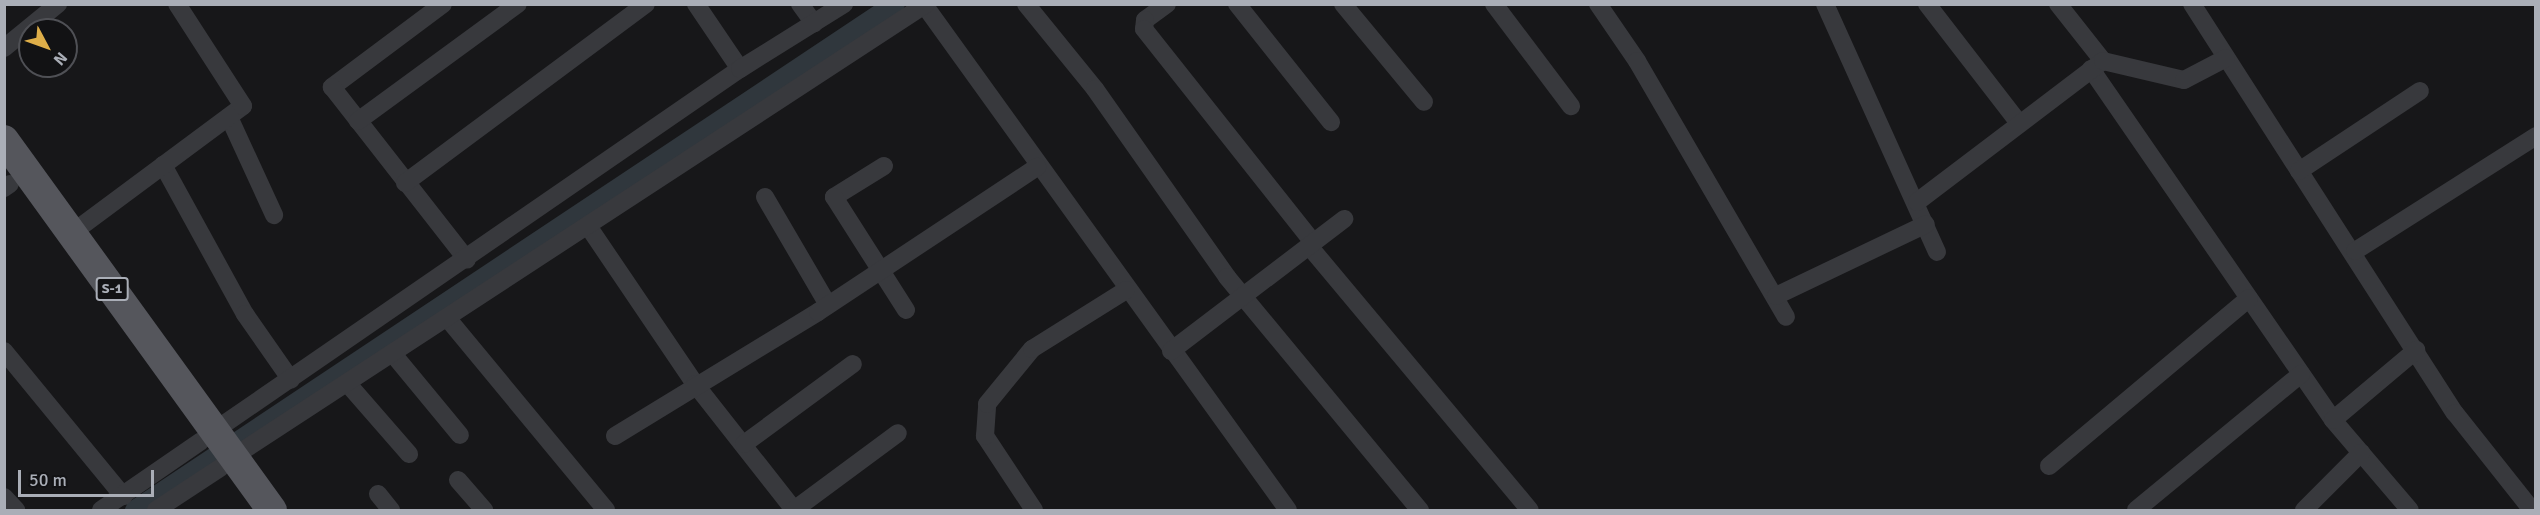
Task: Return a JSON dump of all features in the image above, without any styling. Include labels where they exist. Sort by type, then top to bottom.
[{"type":"main road","name":"S-1","points":[[4,140],[72,232],[215,448],[251,510]]},
{"type":"main road","name":"S-1","points":[[6,182],[215,448],[272,510]]},
{"type":"street","points":[[4,48],[58,4]]},
{"type":"street","points":[[72,232],[243,106],[177,4]]},
{"type":"street","points":[[443,4],[332,87],[467,260]]},
{"type":"street","points":[[358,121],[518,4]]},
{"type":"street","points":[[405,183],[646,4]]},
{"type":"street","points":[[696,4],[740,69]]},
{"type":"street","points":[[800,4],[814,23]]},
{"type":"street","points":[[156,510],[215,448],[291,380],[740,69],[844,4]]},
{"type":"street","points":[[1026,4],[1095,88],[1243,297],[1420,510]]},
{"type":"street","points":[[1167,4],[1145,20],[1144,29],[1311,244],[1530,510]]},
{"type":"street","points":[[1237,4],[1331,122]]},
{"type":"street","points":[[1343,4],[1424,102]]},
{"type":"street","points":[[1494,4],[1571,106]]},
{"type":"street","points":[[1598,4],[1776,296],[1786,317]]},
{"type":"street","points":[[1825,4],[1917,202],[1937,252]]},
{"type":"street","points":[[1927,4],[2019,123]]},
{"type":"street","points":[[2058,4],[2248,298],[2333,420],[2410,510]]},
{"type":"street","points":[[2192,4],[2299,171],[2355,251],[2466,428],[2532,510]]},
{"type":"street","points":[[101,510],[215,448],[348,384],[925,5],[1037,167],[1288,510]]},
{"type":"street","points":[[1917,202],[2097,65],[2184,80],[2226,58]]},
{"type":"street","points":[[2299,171],[2420,90]]},
{"type":"street","points":[[229,117],[274,215]]},
{"type":"street","points":[[2355,251],[2535,136]]},
{"type":"street","points":[[163,165],[245,314],[291,380]]},
{"type":"street","points":[[884,166],[834,197],[906,309]]},
{"type":"street","points":[[615,436],[695,384],[828,305],[1037,167]]},
{"type":"street","points":[[765,197],[828,305]]},
{"type":"street","points":[[1171,351],[1344,219]]},
{"type":"street","points":[[1776,296],[1926,224]]},
{"type":"street","points":[[588,226],[695,384],[794,510],[898,432]]},
{"type":"street","points":[[1034,510],[985,436],[987,404],[1032,349],[1126,290]]},
{"type":"street","points":[[2049,466],[2248,298]]},
{"type":"street","points":[[448,319],[606,510]]},
{"type":"street","points":[[2333,420],[2416,350]]},
{"type":"street","points":[[4,351],[123,496]]},
{"type":"street","points":[[393,354],[460,435]]},
{"type":"street","points":[[744,444],[853,364]]},
{"type":"street","points":[[2136,510],[2301,374]]},
{"type":"street","points":[[348,384],[409,454]]},
{"type":"street","points":[[2304,510],[2361,453]]},
{"type":"street","points":[[458,480],[484,510]]},
{"type":"street","points":[[378,494],[391,510]]},
{"type":"street","points":[[4,497],[16,510]]},
{"type":"waterway","points":[[135,510],[895,4]]}]
